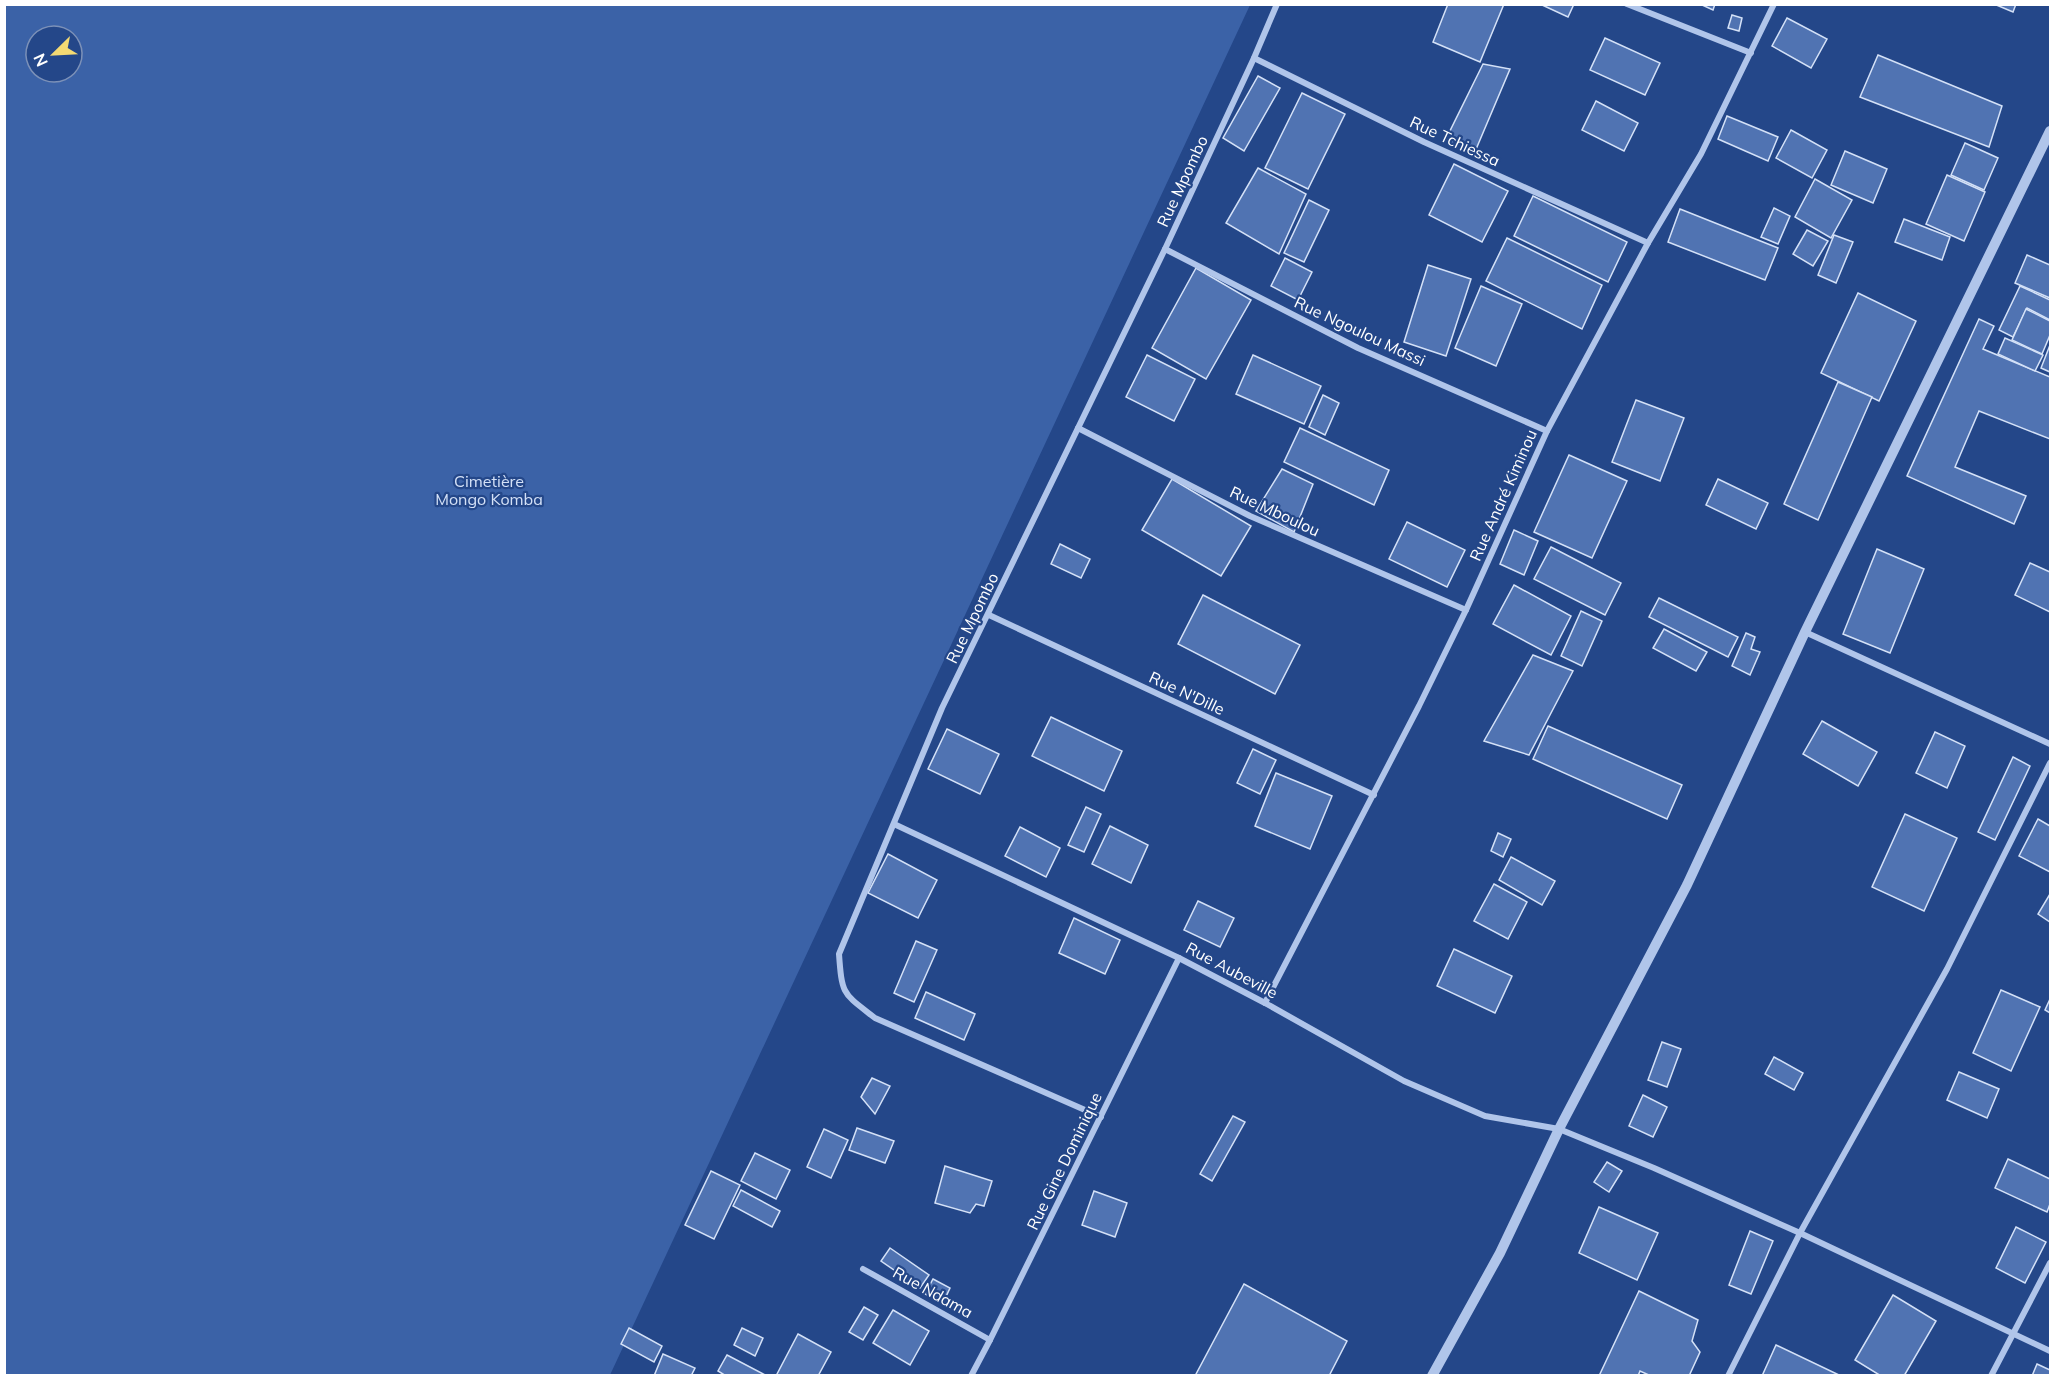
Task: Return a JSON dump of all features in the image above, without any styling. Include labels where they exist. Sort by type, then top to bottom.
[{"type":"street","name":"Rue Mpombo","points":[[1101,1117],[875,1018],[847,996],[841,983],[839,954],[942,708],[1165,249],[1277,4]]},
{"type":"street","points":[[1626,4],[1751,53]]},
{"type":"street","name":"Rue André Kiminou","points":[[1265,1003],[1374,795],[1466,610],[1547,431],[1648,243],[1701,154],[1774,4]]},
{"type":"street","name":"Rue Tchiessa","points":[[1254,58],[1424,142],[1648,243]]},
{"type":"street","points":[[1432,1376],[1500,1253],[1559,1129],[1687,885],[1805,632],[2050,131]]},
{"type":"street","name":"Rue Ngoulou Massi","points":[[1165,249],[1358,348],[1547,431]]},
{"type":"street","name":"Rue Mboulou","points":[[1078,428],[1250,516],[1466,610]]},
{"type":"street","name":"Rue N'Dille","points":[[989,615],[1374,795]]},
{"type":"street","points":[[1805,632],[2050,744]]},
{"type":"street","points":[[1728,1376],[1800,1233],[1947,969],[2050,763]]},
{"type":"street","name":"Rue Aubeville","points":[[894,824],[1179,958],[1404,1081],[1485,1116],[1559,1129],[1800,1233],[2050,1351]]},
{"type":"street","name":"Rue Gine Dominique","points":[[971,1376],[1179,958]]},
{"type":"street","points":[[1991,1376],[2050,1263]]},
{"type":"street","name":"Rue Ndama","points":[[863,1269],[990,1340]]},
{"type":"green space","name":"Cimetière Mongo Komba","points":[[5,5],[1250,5],[610,1375],[5,1376]]},
{"type":"building","points":[[1448,4],[1504,4],[1480,62],[1433,42]]},
{"type":"building","points":[[1540,4],[1574,4],[1568,17]]},
{"type":"building","points":[[1700,4],[1715,4],[1713,10]]},
{"type":"building","points":[[1994,4],[2016,4],[2013,12]]},
{"type":"building","points":[[1732,15],[1742,18],[1739,31],[1728,28]]},
{"type":"building","points":[[1787,18],[1827,39],[1811,68],[1772,46]]},
{"type":"building","points":[[1605,38],[1660,63],[1645,95],[1590,70]]},
{"type":"building","points":[[1878,55],[2002,106],[1989,147],[1860,97]]},
{"type":"building","points":[[1483,64],[1510,69],[1474,154],[1445,141]]},
{"type":"building","points":[[1258,76],[1280,88],[1244,151],[1223,138]]},
{"type":"building","points":[[1302,93],[1345,114],[1308,189],[1265,168]]},
{"type":"building","points":[[1596,101],[1638,123],[1624,151],[1582,130]]},
{"type":"building","points":[[1727,116],[1778,137],[1768,161],[1718,139]]},
{"type":"building","points":[[1791,130],[1827,150],[1812,178],[1776,158]]},
{"type":"building","points":[[1965,143],[1998,158],[1984,190],[1951,175]]},
{"type":"building","points":[[1845,151],[1887,169],[1873,203],[1831,185]]},
{"type":"building","points":[[1454,164],[1508,191],[1482,242],[1429,215]]},
{"type":"building","points":[[1258,168],[1306,194],[1279,254],[1226,223]]},
{"type":"building","points":[[1947,175],[1985,192],[1964,241],[1926,224]]},
{"type":"building","points":[[1815,179],[1852,200],[1831,238],[1795,217]]},
{"type":"building","points":[[1533,196],[1627,242],[1608,282],[1514,236]]},
{"type":"building","points":[[1309,200],[1329,210],[1304,262],[1284,253]]},
{"type":"building","points":[[1774,208],[1790,216],[1778,244],[1761,237]]},
{"type":"building","points":[[1680,209],[1778,248],[1765,280],[1668,242]]},
{"type":"building","points":[[1904,219],[1950,237],[1942,260],[1895,242]]},
{"type":"building","points":[[1807,230],[1828,241],[1813,266],[1793,254]]},
{"type":"building","points":[[1834,235],[1853,242],[1836,283],[1818,275]]},
{"type":"building","points":[[1507,238],[1602,285],[1582,329],[1486,281]]},
{"type":"building","points":[[2027,255],[2050,265],[2050,298],[2015,283]]},
{"type":"building","points":[[1285,258],[1312,272],[1298,300],[1271,286]]},
{"type":"building","points":[[1428,265],[1471,279],[1446,356],[1404,342]]},
{"type":"building","points":[[1196,268],[1251,300],[1206,379],[1152,348]]},
{"type":"building","points":[[1481,286],[1522,304],[1496,366],[1455,348]]},
{"type":"building","points":[[2020,286],[2050,300],[2050,320],[2027,308],[2013,337],[1999,330]]},
{"type":"building","points":[[1858,293],[1916,321],[1879,401],[1821,373]]},
{"type":"building","points":[[2026,309],[2050,321],[2050,335],[2042,354],[2012,340]]},
{"type":"building","points":[[1979,319],[1994,326],[1983,349],[2050,377],[2050,439],[1979,411],[1955,467],[2026,496],[2014,524],[1907,476]]},
{"type":"building","points":[[2005,338],[2043,355],[2035,371],[1998,354]]},
{"type":"building","points":[[2050,345],[2050,372],[2041,368]]},
{"type":"building","points":[[1147,355],[1195,379],[1174,421],[1126,397]]},
{"type":"building","points":[[1253,355],[1321,386],[1304,424],[1236,394]]},
{"type":"building","points":[[1838,382],[1872,397],[1818,520],[1784,504]]},
{"type":"building","points":[[1323,395],[1339,403],[1325,435],[1309,427]]},
{"type":"building","points":[[1636,400],[1684,418],[1660,481],[1612,462]]},
{"type":"building","points":[[1300,428],[1389,470],[1374,505],[1284,462]]},
{"type":"building","points":[[1569,455],[1627,481],[1592,558],[1534,532]]},
{"type":"building","points":[[1282,469],[1313,484],[1294,532],[1256,511]]},
{"type":"building","points":[[1172,479],[1251,526],[1221,576],[1142,530]]},
{"type":"building","points":[[1718,479],[1768,503],[1756,529],[1706,505]]},
{"type":"building","points":[[1407,522],[1465,550],[1447,587],[1389,559]]},
{"type":"building","points":[[1514,530],[1538,541],[1524,575],[1500,564]]},
{"type":"building","points":[[1060,544],[1090,559],[1081,578],[1051,564]]},
{"type":"building","points":[[1551,547],[1621,583],[1605,615],[1534,579]]},
{"type":"building","points":[[1877,549],[1924,569],[1890,653],[1843,634]]},
{"type":"building","points":[[2030,563],[2050,572],[2050,612],[2015,595]]},
{"type":"building","points":[[1514,585],[1571,616],[1551,655],[1493,624]]},
{"type":"building","points":[[1203,595],[1300,645],[1275,694],[1178,644]]},
{"type":"building","points":[[1659,598],[1738,637],[1728,657],[1649,617]]},
{"type":"building","points":[[1581,611],[1602,621],[1582,666],[1561,656]]},
{"type":"building","points":[[1664,629],[1707,652],[1696,671],[1653,648]]},
{"type":"building","points":[[1746,633],[1755,637],[1751,649],[1760,652],[1750,675],[1732,666]]},
{"type":"building","points":[[1533,655],[1573,671],[1529,755],[1484,741]]},
{"type":"building","points":[[1051,717],[1122,751],[1104,791],[1032,756]]},
{"type":"building","points":[[1822,721],[1877,752],[1858,786],[1803,754]]},
{"type":"building","points":[[1548,726],[1682,785],[1667,819],[1533,759]]},
{"type":"building","points":[[947,729],[999,754],[980,794],[928,769]]},
{"type":"building","points":[[1935,732],[1965,746],[1947,788],[1916,773]]},
{"type":"building","points":[[1253,749],[1276,760],[1260,794],[1237,783]]},
{"type":"building","points":[[2013,757],[2030,766],[1995,840],[1978,832]]},
{"type":"building","points":[[1276,773],[1332,796],[1310,849],[1255,826]]},
{"type":"building","points":[[1086,807],[1101,814],[1084,852],[1068,845]]},
{"type":"building","points":[[1905,814],[1957,838],[1924,911],[1872,887]]},
{"type":"building","points":[[2038,819],[2050,826],[2050,872],[2019,856]]},
{"type":"building","points":[[1110,826],[1148,845],[1131,883],[1092,864]]},
{"type":"building","points":[[1020,827],[1060,848],[1046,877],[1005,856]]},
{"type":"building","points":[[1498,833],[1511,839],[1503,857],[1491,851]]},
{"type":"building","points":[[888,854],[937,880],[918,918],[868,893]]},
{"type":"building","points":[[1511,857],[1555,881],[1542,905],[1499,880]]},
{"type":"building","points":[[1494,884],[1527,902],[1508,939],[1474,921]]},
{"type":"building","points":[[2050,894],[2050,922],[2038,914]]},
{"type":"building","points":[[1198,901],[1234,918],[1220,947],[1184,930]]},
{"type":"building","points":[[1074,918],[1120,940],[1105,974],[1059,953]]},
{"type":"building","points":[[916,941],[937,950],[914,1002],[894,993]]},
{"type":"building","points":[[1454,949],[1512,976],[1495,1013],[1437,986]]},
{"type":"building","points":[[2001,990],[2040,1007],[2011,1071],[1973,1053]]},
{"type":"building","points":[[926,992],[975,1014],[964,1040],[915,1018]]},
{"type":"building","points":[[2050,999],[2050,1013],[2045,1010]]},
{"type":"building","points":[[1662,1042],[1681,1049],[1667,1087],[1648,1080]]},
{"type":"building","points":[[1774,1057],[1803,1073],[1794,1090],[1765,1074]]},
{"type":"building","points":[[1959,1072],[1999,1089],[1987,1118],[1947,1100]]},
{"type":"building","points":[[872,1078],[890,1086],[875,1114],[861,1097]]},
{"type":"building","points":[[1643,1095],[1667,1107],[1653,1137],[1629,1126]]},
{"type":"building","points":[[1233,1116],[1245,1122],[1212,1181],[1200,1174]]},
{"type":"building","points":[[857,1128],[894,1141],[885,1163],[849,1150]]},
{"type":"building","points":[[824,1129],[848,1140],[831,1178],[807,1167]]},
{"type":"building","points":[[755,1153],[790,1170],[776,1199],[741,1181]]},
{"type":"building","points":[[2008,1159],[2050,1179],[2050,1204],[2047,1212],[1995,1188]]},
{"type":"building","points":[[1607,1162],[1622,1171],[1609,1192],[1594,1182]]},
{"type":"building","points":[[945,1166],[992,1181],[984,1206],[976,1204],[970,1213],[935,1203]]},
{"type":"building","points":[[711,1171],[740,1185],[714,1239],[685,1225]]},
{"type":"building","points":[[741,1190],[780,1211],[772,1227],[733,1206]]},
{"type":"building","points":[[1094,1191],[1127,1203],[1115,1237],[1082,1225]]},
{"type":"building","points":[[1599,1207],[1658,1233],[1637,1280],[1579,1253]]},
{"type":"building","points":[[2016,1227],[2046,1242],[2025,1283],[1996,1268]]},
{"type":"building","points":[[1750,1231],[1773,1241],[1751,1294],[1729,1285]]},
{"type":"building","points":[[890,1248],[929,1275],[920,1288],[881,1261]]},
{"type":"building","points":[[933,1279],[950,1288],[943,1303],[925,1294]]},
{"type":"building","points":[[1244,1284],[1347,1341],[1329,1376],[1195,1376]]},
{"type":"building","points":[[1639,1291],[1698,1320],[1692,1341],[1700,1352],[1689,1376],[1651,1376],[1640,1371],[1638,1376],[1599,1376]]},
{"type":"building","points":[[1893,1295],[1936,1321],[1904,1376],[1881,1376],[1855,1360]]},
{"type":"building","points":[[864,1307],[878,1315],[863,1340],[849,1332]]},
{"type":"building","points":[[893,1310],[929,1331],[910,1365],[873,1343]]},
{"type":"building","points":[[629,1328],[662,1346],[654,1362],[621,1344]]},
{"type":"building","points":[[742,1328],[763,1338],[755,1356],[734,1345]]},
{"type":"building","points":[[798,1334],[831,1352],[818,1376],[776,1376]]},
{"type":"building","points":[[1776,1345],[1839,1375],[1839,1376],[1762,1376]]},
{"type":"building","points":[[663,1354],[695,1368],[691,1376],[654,1376]]},
{"type":"building","points":[[727,1355],[767,1376],[726,1376],[718,1371]]},
{"type":"building","points":[[2037,1364],[2050,1370],[2050,1376],[2032,1376]]}]
